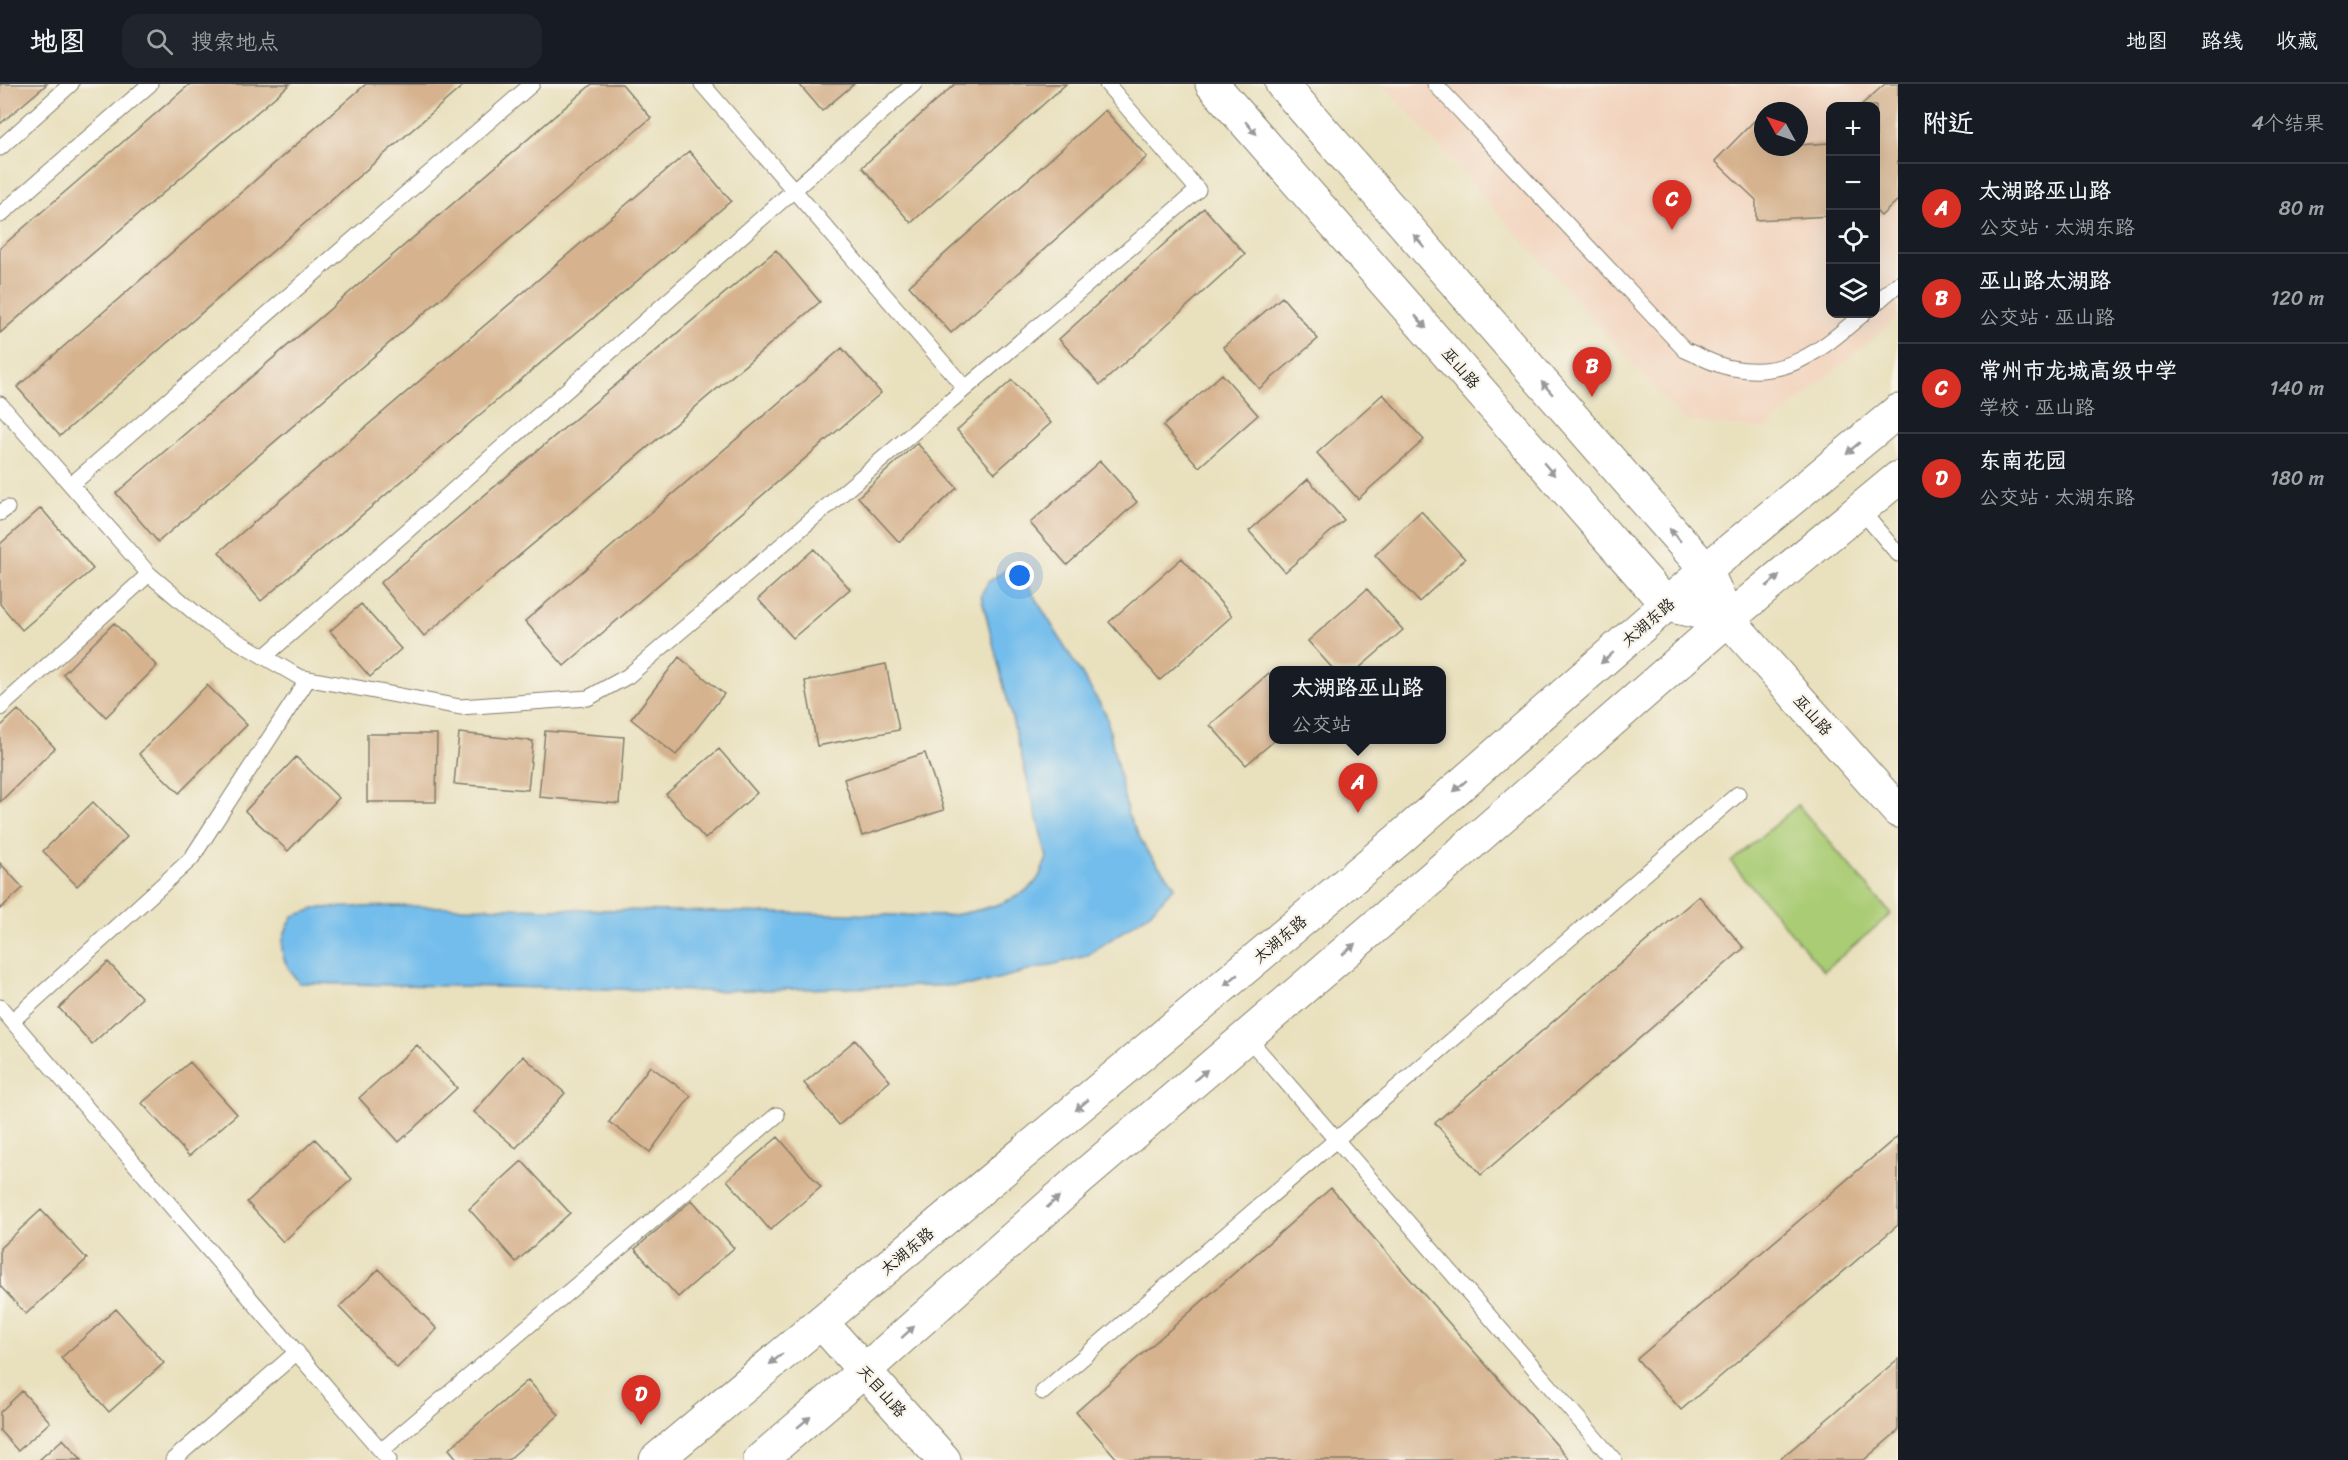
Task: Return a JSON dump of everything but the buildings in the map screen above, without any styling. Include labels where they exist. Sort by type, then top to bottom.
[{"type":"main road","name":"巫山路","points":[[1212,84],[1667,605]]},
{"type":"main road","name":"巫山路","points":[[1282,84],[1706,570],[1728,619],[1898,811]]},
{"type":"main road","name":"太湖东路","points":[[656,1460],[1398,840],[1706,570],[1898,411]]},
{"type":"main road","points":[[760,1460],[1080,1179],[1728,619],[1898,478]]},
{"type":"main road","points":[[1667,605],[1728,619]]},
{"type":"main road","name":"天目山路","points":[[821,1322],[944,1460]]},
{"type":"lane","points":[[0,148],[72,84]]},
{"type":"lane","points":[[0,215],[150,84]]},
{"type":"lane","points":[[71,485],[532,84]]},
{"type":"lane","points":[[702,84],[965,388]]},
{"type":"lane","points":[[264,657],[914,84]]},
{"type":"lane","points":[[0,404],[149,574],[208,624],[299,677],[460,706],[588,698],[628,676],[1198,190],[1107,84]]},
{"type":"lane","points":[[1435,84],[1685,350],[1731,368],[1776,370],[1819,351],[1858,318]]},
{"type":"lane","points":[[1452,84],[1454,104]]},
{"type":"lane","points":[[1880,299],[1898,284]]},
{"type":"lane","points":[[1860,509],[1898,554]]},
{"type":"lane","points":[[0,708],[149,574]]},
{"type":"lane","points":[[12,1021],[191,859],[308,679]]},
{"type":"lane","points":[[1043,1392],[1738,794]]},
{"type":"lane","points":[[0,1007],[385,1455],[777,1115]]},
{"type":"lane","points":[[1246,1036],[1614,1460]]},
{"type":"lane","points":[[173,1460],[297,1352]]},
{"type":"shaded area","points":[[1383,84],[1898,84],[1898,317],[1765,429],[1684,421]]},
{"type":"green space","points":[[1798,805],[1891,914],[1824,971],[1731,862]]},
{"type":"water","points":[[1006,570],[1022,576],[1106,714],[1128,815],[1147,851],[1175,886],[1150,913],[1086,956],[974,985],[708,991],[299,983],[287,965],[282,943],[293,916],[318,908],[397,906],[947,916],[983,909],[1020,895],[1037,880],[1047,858],[981,595],[988,582]]},
{"type":"place","name":"常州市龙城高级中学","points":[[1672,230]]},
{"type":"place","name":"巫山路太湖路","points":[[1592,397]]},
{"type":"place","name":"太湖路巫山路","points":[[1358,813]]},
{"type":"place","name":"东南花园","points":[[641,1425]]}]
